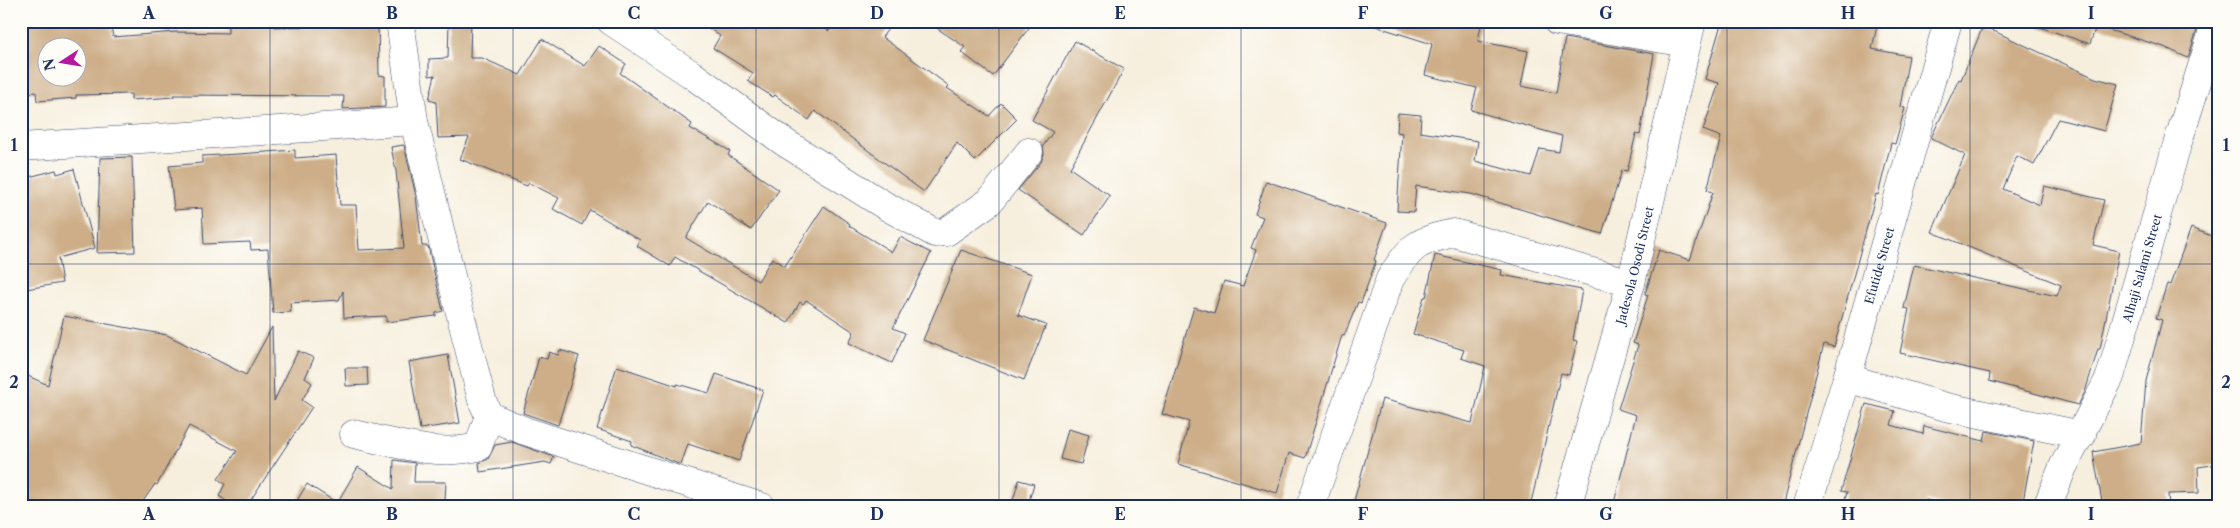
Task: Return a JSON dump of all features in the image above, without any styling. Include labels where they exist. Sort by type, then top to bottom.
[{"type":"street","points":[[354,434],[437,451],[458,452],[478,447],[489,416],[482,400],[414,121],[400,21]]},
{"type":"street","points":[[611,21],[691,74],[784,142],[884,205],[934,233],[946,232],[989,202],[1029,152]]},
{"type":"street","points":[[1557,21],[1689,32]]},
{"type":"street","name":"Efutide Street","points":[[1808,507],[1847,378],[1948,21]]},
{"type":"street","name":"Alhaji Salami Street","points":[[2047,507],[2063,467],[2110,378],[2177,146],[2216,22]]},
{"type":"street","name":"Jadesola Osodi Street","points":[[1567,507],[1631,284],[1689,32]]},
{"type":"street","points":[[21,147],[414,121]]},
{"type":"street","points":[[1310,507],[1390,279],[1406,252],[1429,238],[1454,233],[1631,284]]},
{"type":"street","points":[[1847,378],[1946,407],[2082,434]]},
{"type":"street","points":[[489,416],[525,431],[762,507]]},
{"type":"building","points":[[21,21],[110,21],[113,37],[176,32],[228,33],[228,21],[274,21],[274,27],[340,26],[340,21],[378,21],[379,75],[385,76],[385,107],[343,109],[344,96],[173,95],[174,97],[131,100],[131,94],[76,95],[76,98],[37,101],[36,92],[21,94]]},
{"type":"building","points":[[449,21],[471,21],[470,58],[482,58],[520,75],[542,39],[585,66],[599,46],[626,64],[620,73],[692,124],[690,128],[730,151],[728,155],[779,190],[751,230],[708,201],[686,238],[758,281],[772,258],[785,266],[824,206],[850,224],[849,226],[892,252],[900,237],[931,253],[893,328],[905,333],[892,363],[849,343],[854,332],[806,300],[803,304],[800,302],[788,323],[675,257],[670,266],[637,246],[640,240],[590,210],[582,225],[553,209],[559,198],[529,183],[527,186],[460,159],[469,137],[438,138],[436,102],[429,100],[435,75],[429,76],[429,59],[448,58]]},
{"type":"building","points":[[698,21],[813,21],[829,31],[836,21],[894,21],[882,37],[949,86],[947,88],[989,116],[1001,103],[1017,119],[975,161],[957,143],[924,192],[815,111],[809,120],[775,95],[773,97],[748,81],[753,73],[713,48],[720,36]]},
{"type":"building","points":[[926,21],[1034,21],[993,76],[961,52],[965,47]]},
{"type":"building","points":[[1372,21],[1466,21],[1481,25],[1478,41],[1528,51],[1521,86],[1556,93],[1565,38],[1654,54],[1640,135],[1636,134],[1627,171],[1622,170],[1602,234],[1471,194],[1416,186],[1414,212],[1397,211],[1402,133],[1397,132],[1398,113],[1421,115],[1420,132],[1478,141],[1475,161],[1531,176],[1540,149],[1559,152],[1562,136],[1471,110],[1477,88],[1425,75],[1432,44],[1372,25]]},
{"type":"building","points":[[1722,21],[1878,21],[1872,49],[1909,56],[1900,107],[1905,108],[1895,144],[1891,143],[1834,347],[1824,344],[1782,507],[1613,507],[1636,415],[1618,409],[1638,345],[1633,343],[1648,295],[1645,294],[1659,250],[1690,260],[1713,192],[1707,190],[1721,137],[1703,130],[1719,83],[1705,79]]},
{"type":"building","points":[[2032,21],[2200,21],[2188,58],[2164,47],[2096,26],[2090,44],[2031,24]]},
{"type":"building","points":[[1983,26],[2095,78],[2118,84],[2104,131],[2058,119],[2034,165],[2017,156],[2003,189],[2040,205],[2044,186],[2104,200],[2093,245],[2119,251],[2100,349],[2098,349],[2085,392],[2078,405],[1989,381],[1990,373],[1900,353],[1909,309],[1904,308],[1914,265],[2057,296],[2061,285],[1932,232],[1965,155],[1931,138],[1959,79],[1961,80]]},
{"type":"building","points":[[1075,41],[1124,69],[1070,168],[1110,196],[1084,235],[1018,190],[1041,162],[1044,154],[1043,146],[1053,132],[1032,120]]},
{"type":"building","points":[[404,145],[416,196],[422,246],[428,246],[443,311],[436,313],[436,316],[386,322],[386,316],[344,318],[343,291],[339,300],[290,303],[291,312],[273,313],[268,249],[251,250],[250,242],[204,244],[202,208],[174,210],[169,166],[202,163],[202,156],[295,150],[295,158],[336,155],[340,205],[356,205],[359,250],[404,248],[396,171],[391,147]]},
{"type":"building","points":[[132,157],[135,252],[97,253],[100,158]]},
{"type":"building","points":[[74,169],[95,248],[58,258],[62,283],[26,289],[21,259],[21,179],[56,170],[57,174]]},
{"type":"building","points":[[1266,181],[1387,223],[1361,303],[1358,302],[1344,336],[1342,335],[1305,458],[1289,453],[1277,493],[1178,464],[1189,422],[1162,414],[1194,307],[1214,313],[1224,281],[1243,286],[1256,250],[1251,248],[1263,217],[1255,214]]},
{"type":"building","points":[[2191,228],[2219,239],[2219,373],[2214,392],[2219,393],[2219,464],[2198,467],[2199,493],[2168,494],[2169,507],[2103,507],[2093,452],[2141,443],[2146,381],[2162,320],[2156,318],[2167,284],[2170,285]]},
{"type":"building","points":[[961,250],[1032,274],[1018,315],[1046,325],[1024,380],[923,340]]},
{"type":"building","points":[[1435,255],[1502,270],[1501,275],[1582,290],[1573,340],[1577,341],[1569,375],[1561,373],[1530,507],[1374,507],[1354,501],[1382,399],[1472,423],[1485,366],[1461,358],[1464,350],[1413,334],[1424,297],[1426,297]]},
{"type":"building","points":[[64,316],[167,335],[246,375],[272,327],[274,401],[298,351],[314,358],[305,378],[312,383],[302,400],[312,407],[246,507],[235,507],[219,496],[225,484],[218,479],[237,451],[189,426],[157,485],[155,484],[139,507],[21,507],[21,389],[28,376],[48,385]]},
{"type":"building","points":[[560,350],[579,356],[558,425],[523,413],[539,357],[547,359],[549,352],[558,355]]},
{"type":"building","points":[[448,355],[460,423],[420,429],[409,362]]},
{"type":"building","points":[[617,366],[677,386],[677,384],[709,393],[716,374],[763,390],[739,461],[688,444],[681,465],[631,445],[632,441],[597,429]]},
{"type":"building","points":[[345,368],[367,368],[368,385],[346,386]]},
{"type":"building","points":[[1866,404],[1895,411],[1891,425],[1923,434],[1924,426],[1984,441],[1986,431],[2034,441],[2022,507],[1956,507],[1926,500],[1926,507],[1843,507],[1847,492],[1841,491]]},
{"type":"building","points":[[1068,429],[1089,435],[1081,464],[1060,459]]},
{"type":"building","points":[[512,442],[554,457],[551,464],[545,462],[480,472],[479,463],[488,459],[495,445]]},
{"type":"building","points":[[394,460],[415,463],[414,482],[446,482],[445,501],[384,500],[380,507],[293,507],[307,484],[337,503],[358,467],[393,489]]},
{"type":"building","points":[[1019,480],[1034,484],[1027,507],[1012,504]]}]
